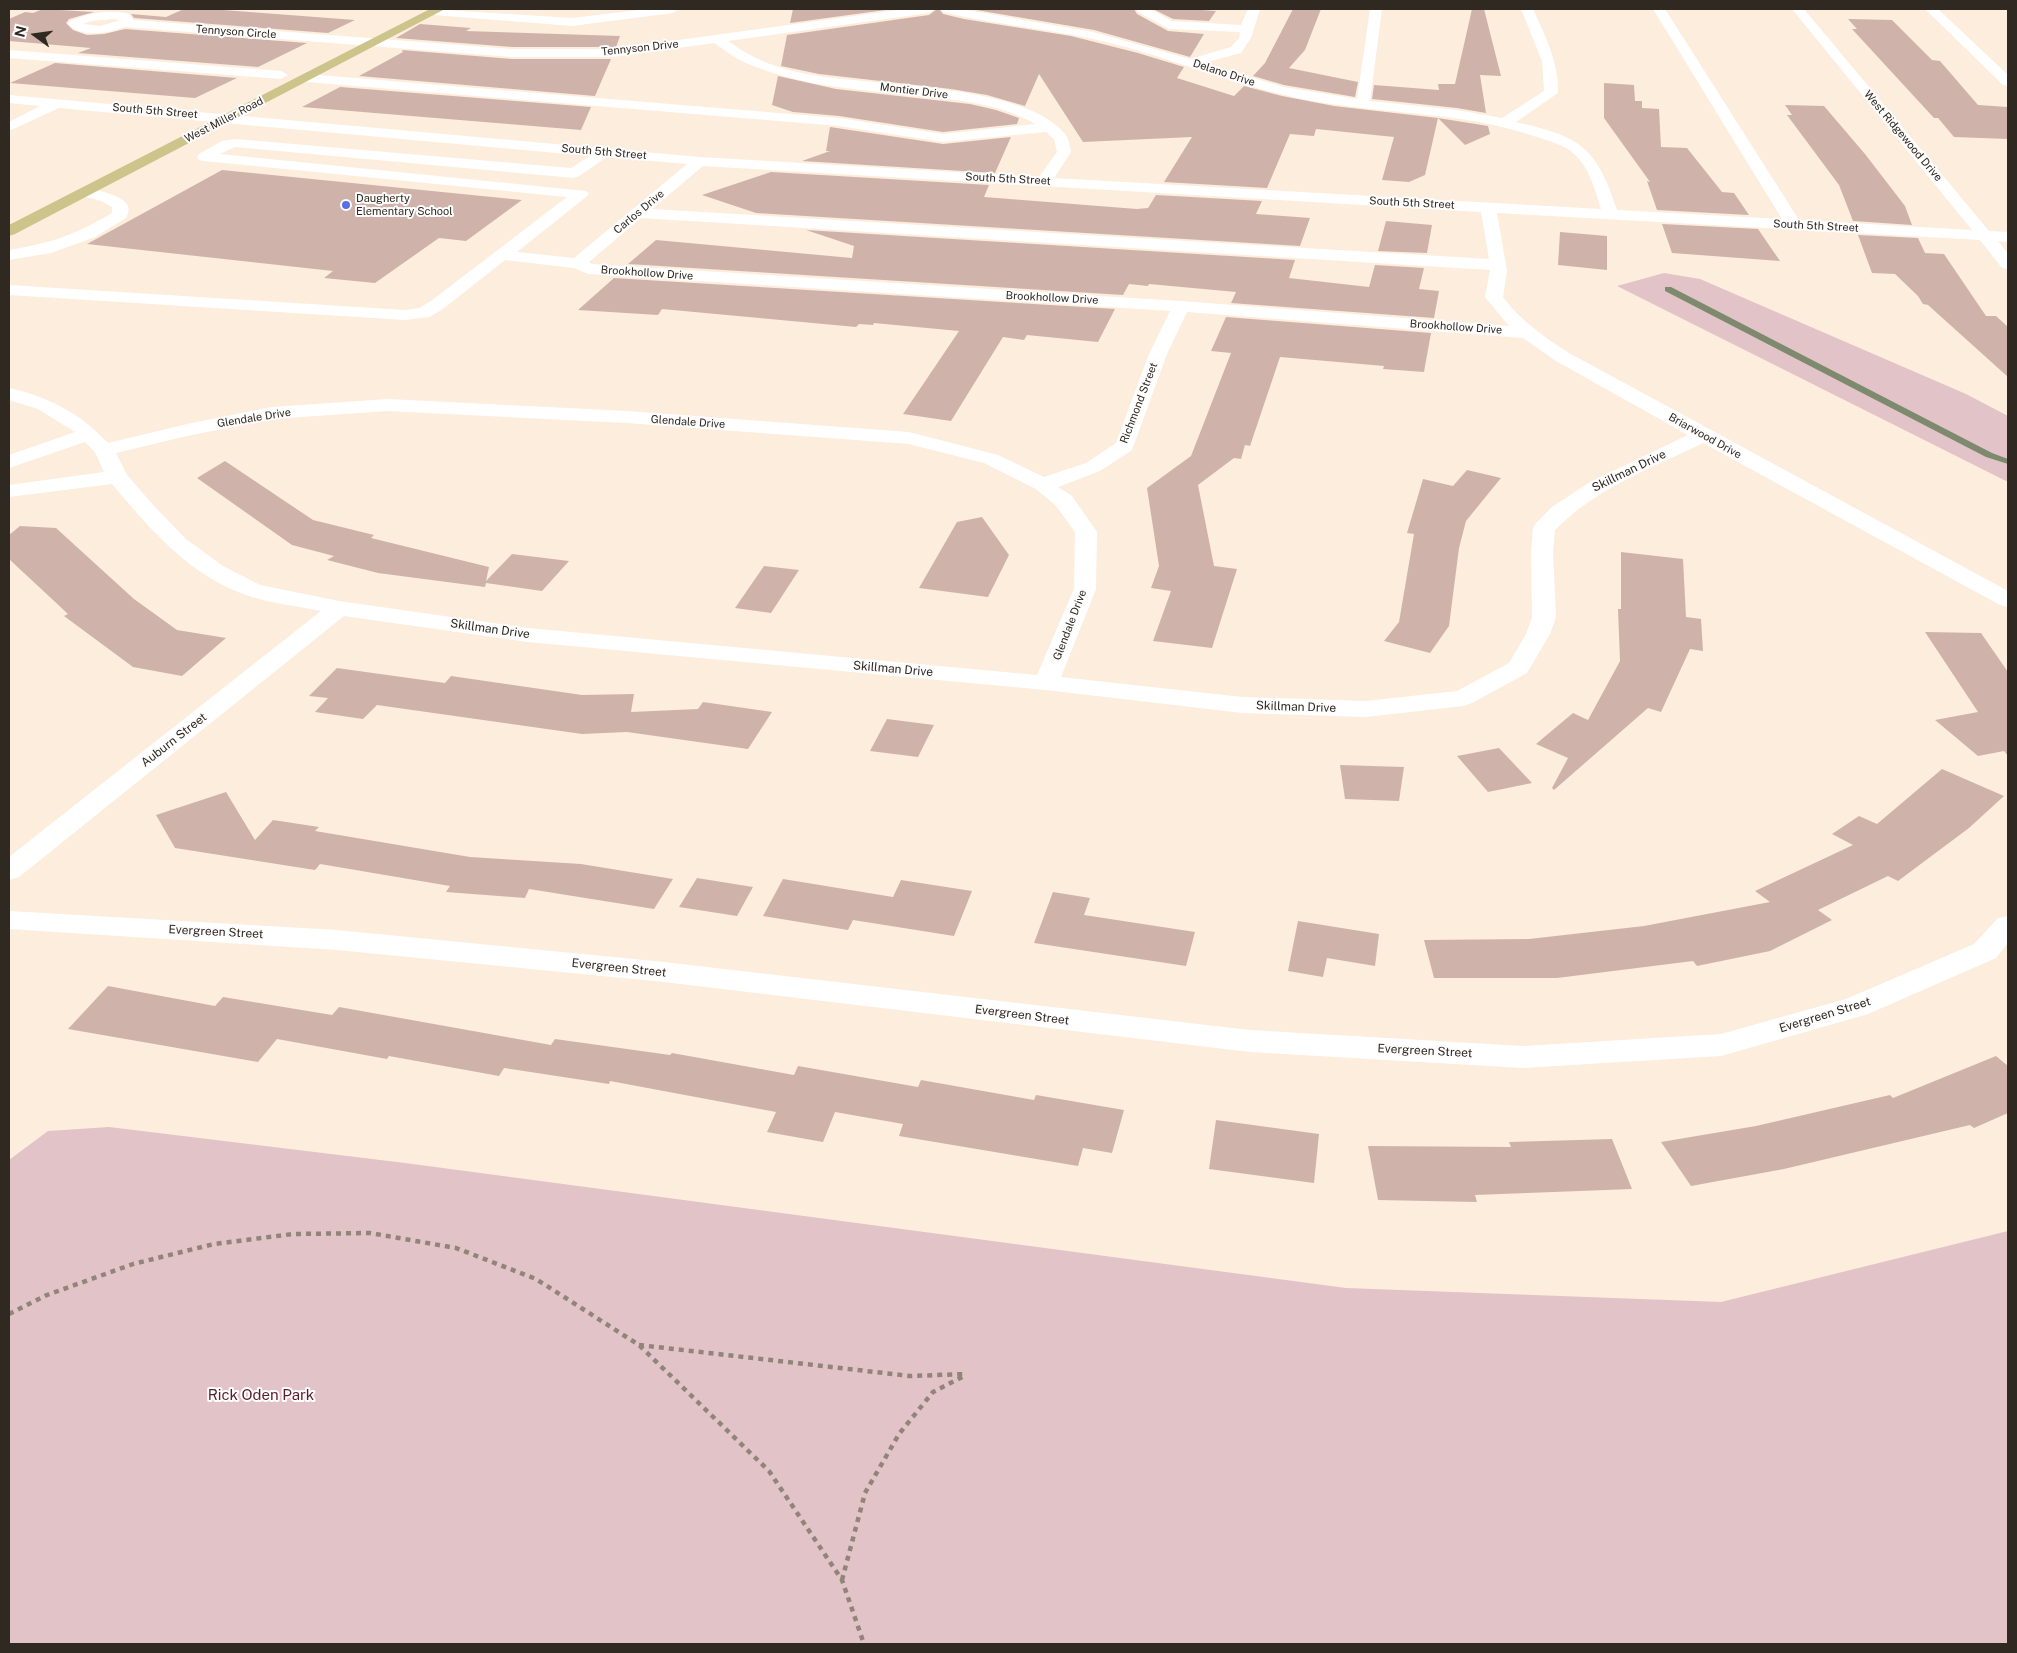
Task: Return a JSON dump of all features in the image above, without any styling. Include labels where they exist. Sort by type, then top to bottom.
[{"type":"main road","name":"West Miller Road","points":[[9,231],[85,192],[227,111],[307,78],[371,37],[437,10]]},
{"type":"main road","points":[[324,53],[349,40]]},
{"type":"main road","name":"West Miller Road","points":[[255,88],[286,73]]},
{"type":"main road","name":"West Miller Road","points":[[175,129],[202,115]]},
{"type":"street","points":[[437,10],[572,22],[673,9]]},
{"type":"street","name":"Tennyson Drive","points":[[349,40],[371,37],[512,53],[613,53],[929,9]]},
{"type":"street","name":"Delano Drive","points":[[947,9],[1111,39],[1305,96],[1461,115],[1526,128],[1559,140],[1580,151],[1596,173],[1612,214]]},
{"type":"street","points":[[1142,9],[1169,25],[1247,29]]},
{"type":"street","points":[[1192,62],[1236,50],[1245,38],[1254,9]]},
{"type":"street","points":[[1363,104],[1376,9]]},
{"type":"street","points":[[1504,123],[1551,93],[1553,80],[1542,45],[1527,9]]},
{"type":"street","points":[[1659,9],[1794,225]]},
{"type":"street","name":"West Ridgewood Drive","points":[[1798,9],[2008,264]]},
{"type":"street","points":[[1931,9],[2008,82]]},
{"type":"street","name":"Tennyson Circle","points":[[123,23],[349,40]]},
{"type":"street","name":"Montier Drive","points":[[717,39],[749,60],[780,71],[818,80],[983,100],[1007,106],[1043,122],[1060,137],[1064,152],[1044,181]]},
{"type":"street","points":[[9,54],[286,73]]},
{"type":"street","points":[[307,78],[839,122],[943,138],[1049,127]]},
{"type":"street","name":"South 5th Street","points":[[9,99],[202,115],[227,111],[605,152],[700,160],[1488,208],[2008,237]]},
{"type":"street","points":[[9,127],[58,103]]},
{"type":"street","points":[[9,290],[405,316],[424,313],[581,194],[204,157],[227,144],[235,143],[574,173],[605,152]]},
{"type":"street","name":"Carlos Drive","points":[[578,263],[700,160]]},
{"type":"street","points":[[9,255],[44,249],[89,234],[120,215],[120,205],[107,198],[85,192]]},
{"type":"street","name":"Briarwood Drive","points":[[1488,208],[1499,271],[1494,297],[1504,312],[1544,346],[1703,436],[2008,600]]},
{"type":"street","points":[[637,213],[1498,265]]},
{"type":"street","name":"Brookhollow Drive","points":[[502,255],[578,263],[588,269],[1181,306],[1527,333]]},
{"type":"street","name":"Richmond Street","points":[[1043,485],[1093,467],[1125,446],[1158,354],[1181,306]]},
{"type":"street","name":"Skillman Drive","points":[[9,394],[45,405],[88,434],[104,450],[118,477],[146,511],[178,544],[215,572],[253,590],[339,608],[528,635],[1046,683],[1251,706],[1366,709],[1463,698],[1518,668],[1538,634],[1544,617],[1542,552],[1544,528],[1560,512],[1596,486],[1703,436]]},
{"type":"street","name":"Glendale Drive","points":[[104,450],[187,430],[272,413],[388,405],[627,417],[909,438],[991,459],[1043,485],[1064,501],[1086,532],[1085,589],[1046,683]]},
{"type":"street","points":[[9,462],[88,434]]},
{"type":"street","points":[[9,491],[118,477]]},
{"type":"street","name":"Auburn Street","points":[[9,871],[339,608]]},
{"type":"street","name":"Evergreen Street","points":[[9,920],[337,940],[664,972],[1250,1041],[1523,1057],[1721,1045],[1857,1007],[1985,951],[2008,925]]},
{"type":"path","points":[[9,1314],[47,1295],[134,1264],[214,1244],[294,1234],[370,1234],[456,1248],[536,1279],[640,1345],[769,1472],[842,1580],[864,1644]]},
{"type":"path","points":[[640,1345],[910,1376],[967,1374],[933,1392],[899,1434],[865,1493],[842,1580]]},
{"type":"green space","points":[[1664,273],[1700,279],[1966,394],[2008,416],[2008,482],[1617,286]]},
{"type":"green space","name":"Rick Oden Park","points":[[109,1127],[405,1163],[1346,1288],[1721,1302],[2008,1231],[2008,1644],[9,1644],[9,1160],[48,1131]]},
{"type":"building","points":[[43,9],[94,12],[69,19],[66,23],[73,30],[87,35],[104,34],[125,29],[307,43],[258,67],[78,53],[91,48],[9,41],[9,19],[25,12],[33,13]]},
{"type":"building","points":[[184,9],[210,9],[355,20],[328,33],[134,18],[131,14],[166,17]]},
{"type":"building","points":[[793,9],[893,9],[790,23]]},
{"type":"building","points":[[937,9],[943,14],[964,19],[1071,36],[1138,53],[1184,67],[1177,78],[1234,96],[1244,86],[1282,96],[1334,106],[1438,118],[1425,175],[1409,182],[1382,180],[1394,137],[1316,129],[1314,136],[1290,134],[1267,188],[1164,182],[1192,137],[1083,142],[1039,74],[1025,106],[987,95],[951,89],[819,74],[781,66],[787,35],[929,15]]},
{"type":"building","points":[[970,9],[1134,9],[1137,14],[1168,31],[1204,34],[1190,57],[1094,30]]},
{"type":"building","points":[[1153,9],[1216,11],[1209,21],[1173,19]]},
{"type":"building","points":[[1293,9],[1321,9],[1305,50],[1289,68],[1358,82],[1355,97],[1284,85],[1253,76],[1265,63]]},
{"type":"building","points":[[1472,9],[1484,9],[1501,76],[1480,75],[1486,113],[1372,99],[1374,85],[1439,90],[1438,84],[1455,84]]},
{"type":"building","points":[[1848,19],[1892,20],[1932,60],[1940,61],[1978,105],[2008,107],[2008,139],[1954,137],[1852,29],[1857,29]]},
{"type":"building","points":[[420,24],[471,28],[466,31],[620,36],[616,47],[512,47],[396,38]]},
{"type":"building","points":[[402,50],[512,59],[611,59],[595,96],[359,76],[403,52]]},
{"type":"building","points":[[55,63],[237,78],[195,98],[10,83]]},
{"type":"building","points":[[778,76],[836,89],[970,104],[1019,118],[1017,124],[943,132],[839,116],[793,112],[772,105]]},
{"type":"building","points":[[1604,83],[1634,85],[1635,101],[1642,101],[1642,108],[1659,109],[1661,147],[1687,148],[1722,192],[1734,193],[1749,215],[1657,210],[1647,181],[1650,182],[1604,118]]},
{"type":"building","points":[[340,87],[591,107],[581,130],[302,107]]},
{"type":"building","points":[[1785,105],[1824,106],[1865,154],[1905,206],[1912,225],[1853,221],[1839,185],[1787,115],[1792,115]]},
{"type":"building","points":[[1438,118],[1488,126],[1490,134],[1465,145]]},
{"type":"building","points":[[830,127],[943,144],[1011,137],[995,173],[802,161],[830,151],[826,151]]},
{"type":"building","points":[[222,170],[522,200],[466,241],[439,238],[375,283],[324,278],[333,271],[87,244]]},
{"type":"building","points":[[771,172],[989,185],[984,197],[1137,209],[1148,208],[1156,195],[1262,201],[1256,214],[1310,218],[1300,246],[756,213],[702,195]]},
{"type":"building","points":[[1386,221],[1432,225],[1427,253],[1378,251]]},
{"type":"building","points":[[1662,224],[1758,229],[1780,261],[1672,253]]},
{"type":"building","points":[[806,230],[1295,260],[1289,278],[1369,287],[1375,265],[1424,268],[1419,289],[1439,291],[1434,318],[1231,303],[1236,292],[1149,284],[1148,286],[1129,284],[1123,295],[628,264],[656,240],[852,258],[854,246]]},
{"type":"building","points":[[1560,232],[1607,236],[1607,270],[1558,265]]},
{"type":"building","points":[[1858,235],[1918,238],[1925,253],[1944,254],[1986,316],[1996,316],[2008,327],[2008,377],[1928,305],[1923,304],[1918,296],[1895,274],[1872,273]]},
{"type":"building","points":[[614,278],[1115,309],[1098,342],[1027,335],[1024,340],[1003,337],[951,421],[903,414],[959,331],[874,323],[873,325],[859,324],[856,327],[662,309],[658,315],[578,310]]},
{"type":"building","points":[[1226,317],[1431,333],[1424,372],[1383,369],[1384,366],[1280,357],[1250,446],[1245,445],[1241,459],[1234,458],[1198,485],[1214,566],[1237,569],[1212,648],[1153,641],[1171,591],[1151,588],[1159,566],[1147,488],[1191,456],[1231,353],[1211,351]]},
{"type":"building","points":[[225,461],[313,520],[374,535],[371,538],[489,567],[486,581],[512,554],[569,561],[542,591],[486,583],[485,587],[378,573],[327,560],[334,556],[292,545],[197,478]]},
{"type":"building","points":[[1467,470],[1501,478],[1466,521],[1459,548],[1449,626],[1430,653],[1384,641],[1399,622],[1414,534],[1407,533],[1423,479],[1453,486]]},
{"type":"building","points":[[982,517],[1009,555],[988,597],[919,588],[957,522]]},
{"type":"building","points":[[20,526],[56,528],[134,599],[177,630],[226,638],[182,676],[133,667],[64,616],[68,614],[9,559],[9,535]]},
{"type":"building","points":[[1621,552],[1683,559],[1686,617],[1701,619],[1703,651],[1690,649],[1661,712],[1648,708],[1554,790],[1552,788],[1568,758],[1536,744],[1573,713],[1588,720],[1620,661],[1618,609],[1621,609]]},
{"type":"building","points":[[764,566],[799,570],[771,613],[735,608]]},
{"type":"building","points":[[1925,632],[1981,633],[2008,672],[2008,756],[2004,751],[1978,756],[1935,720],[1978,712]]},
{"type":"building","points":[[337,668],[445,683],[451,676],[582,695],[634,694],[631,712],[698,709],[703,702],[772,712],[748,749],[627,732],[582,734],[377,705],[363,719],[315,712],[328,698],[309,696]]},
{"type":"building","points":[[887,719],[934,725],[918,757],[870,751]]},
{"type":"building","points":[[1499,748],[1532,783],[1488,792],[1457,756]]},
{"type":"building","points":[[1340,765],[1404,767],[1399,801],[1345,799]]},
{"type":"building","points":[[1942,769],[2004,796],[1969,828],[1898,881],[1888,876],[1818,910],[1832,920],[1770,951],[1697,966],[1693,961],[1557,978],[1434,978],[1424,940],[1529,939],[1644,926],[1770,902],[1755,891],[1853,845],[1832,834],[1859,816],[1877,824]]},
{"type":"building","points":[[226,792],[255,840],[273,820],[319,827],[315,831],[470,857],[581,864],[673,879],[654,909],[529,889],[525,898],[446,892],[450,886],[320,864],[315,870],[175,848],[156,815]]},
{"type":"building","points":[[697,878],[753,887],[737,916],[679,907]]},
{"type":"building","points":[[783,879],[893,897],[901,880],[972,891],[954,936],[853,920],[848,930],[763,916]]},
{"type":"building","points":[[1053,892],[1090,898],[1084,915],[1195,932],[1186,966],[1034,943]]},
{"type":"building","points":[[1298,921],[1379,934],[1375,966],[1327,958],[1323,977],[1288,971]]},
{"type":"building","points":[[108,986],[215,1006],[223,997],[332,1015],[339,1007],[551,1045],[555,1039],[670,1055],[672,1053],[794,1075],[798,1066],[918,1087],[921,1080],[1034,1100],[1036,1095],[1124,1110],[1112,1153],[1083,1148],[1078,1166],[899,1136],[903,1124],[835,1112],[823,1142],[767,1132],[776,1112],[610,1081],[609,1084],[504,1068],[499,1076],[389,1056],[387,1059],[277,1039],[258,1062],[68,1029]]},
{"type":"building","points":[[1996,1056],[2008,1066],[2008,1113],[1974,1128],[1970,1125],[1784,1169],[1691,1186],[1661,1142],[1756,1126],[1890,1095],[1893,1098]]},
{"type":"building","points":[[1216,1120],[1319,1134],[1314,1183],[1209,1169]]},
{"type":"building","points":[[1612,1139],[1632,1189],[1475,1195],[1477,1202],[1378,1200],[1368,1146],[1511,1147],[1509,1142]]},
{"type":"waterway","points":[[1668,289],[1989,455],[2008,462]]},
{"type":"place","name":"Daugherty Elementary School","points":[[346,205]]}]
